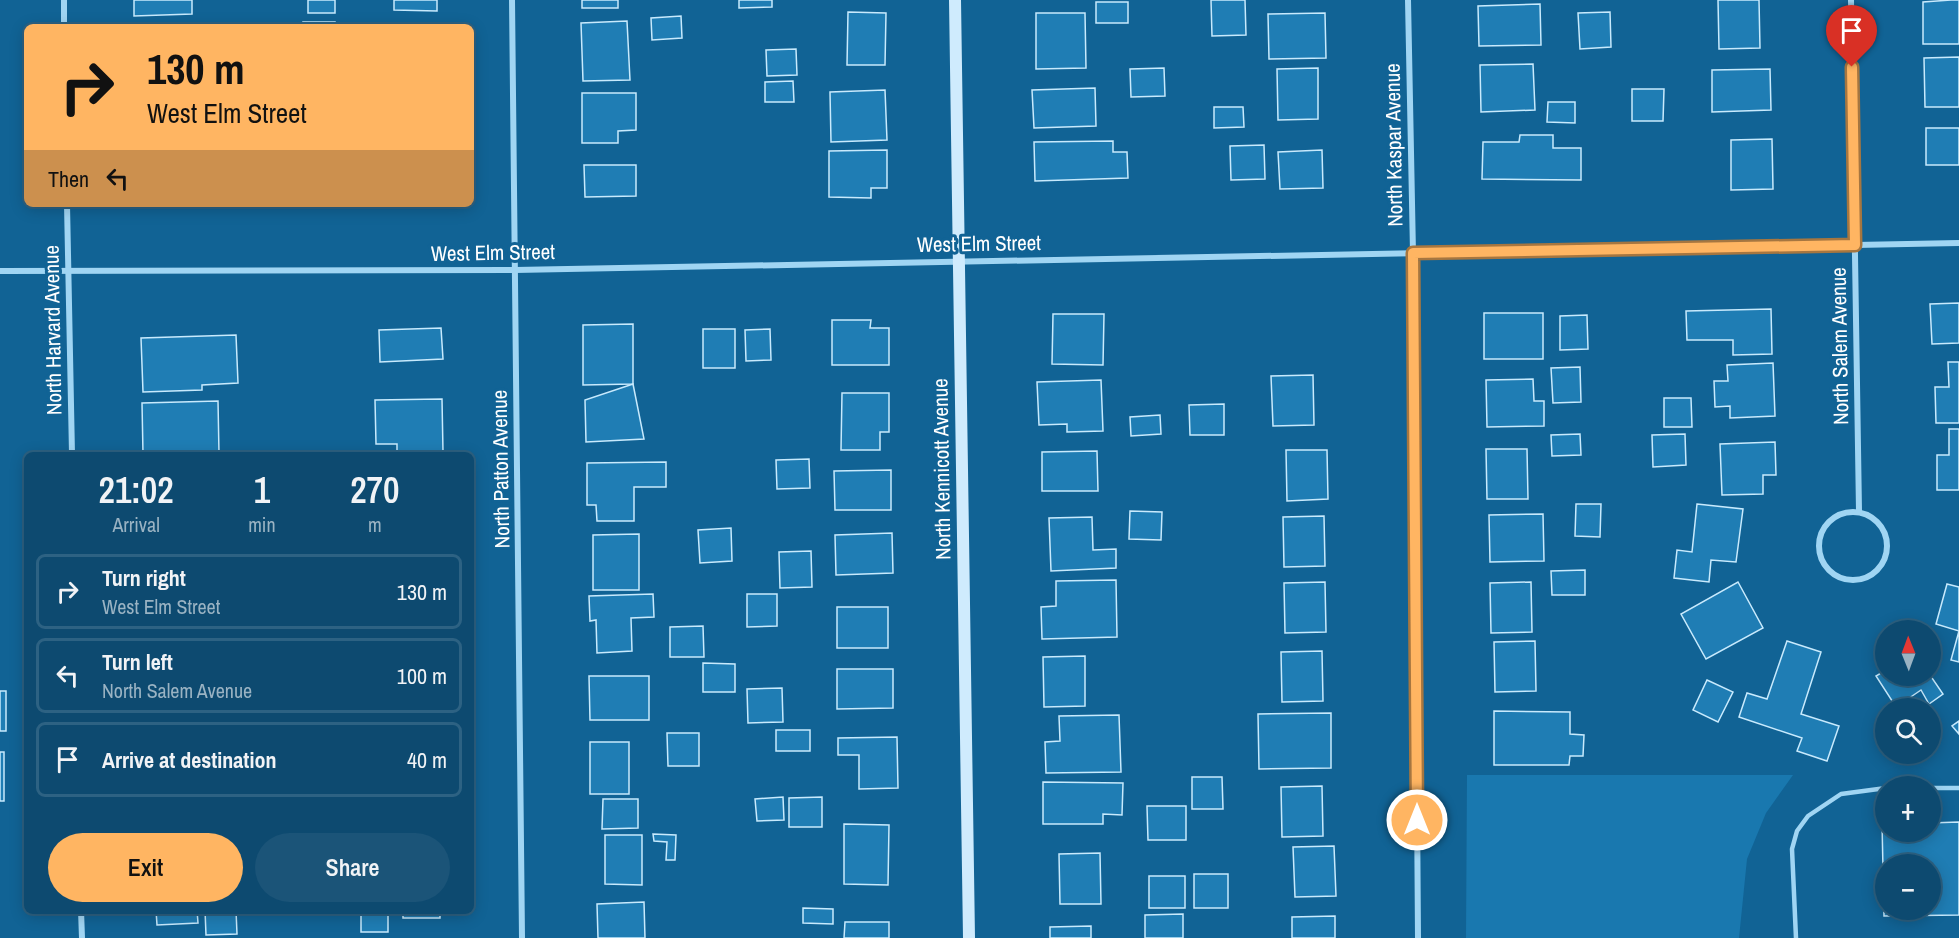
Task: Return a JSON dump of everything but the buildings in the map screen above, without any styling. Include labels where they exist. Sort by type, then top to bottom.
[{"type":"street","points":[[64,0],[64,24]]},
{"type":"street","name":"North Patton Avenue","points":[[512,0],[522,938]]},
{"type":"street","name":"North Kennicott Avenue","points":[[955,0],[969,938]]},
{"type":"street","name":"North Kaspar Avenue","points":[[1408,0],[1413,253],[1418,938]]},
{"type":"street","name":"North Salem Avenue","points":[[1851,0],[1859,511]]},
{"type":"street","name":"North Harvard Avenue","points":[[67,207],[72,452]]},
{"type":"street","name":"West Elm Street","points":[[0,272],[515,270],[1959,243]]},
{"type":"street","points":[[1847,511],[1859,511],[1879,522],[1888,543],[1887,555],[1882,565],[1864,579],[1841,578],[1824,564],[1819,542],[1828,522],[1837,515],[1847,511]]},
{"type":"street","points":[[81,914],[82,938]]},
{"type":"lane","points":[[1941,788],[1959,788]]},
{"type":"lane","points":[[1796,938],[1792,849],[1797,831],[1808,816],[1841,794],[1875,789]]},
{"type":"shaded area","points":[[1467,775],[1793,775],[1766,813],[1747,859],[1739,938],[1466,938]]},
{"type":"route","points":[[1417,820],[1413,253],[1855,245],[1852,67]]}]
